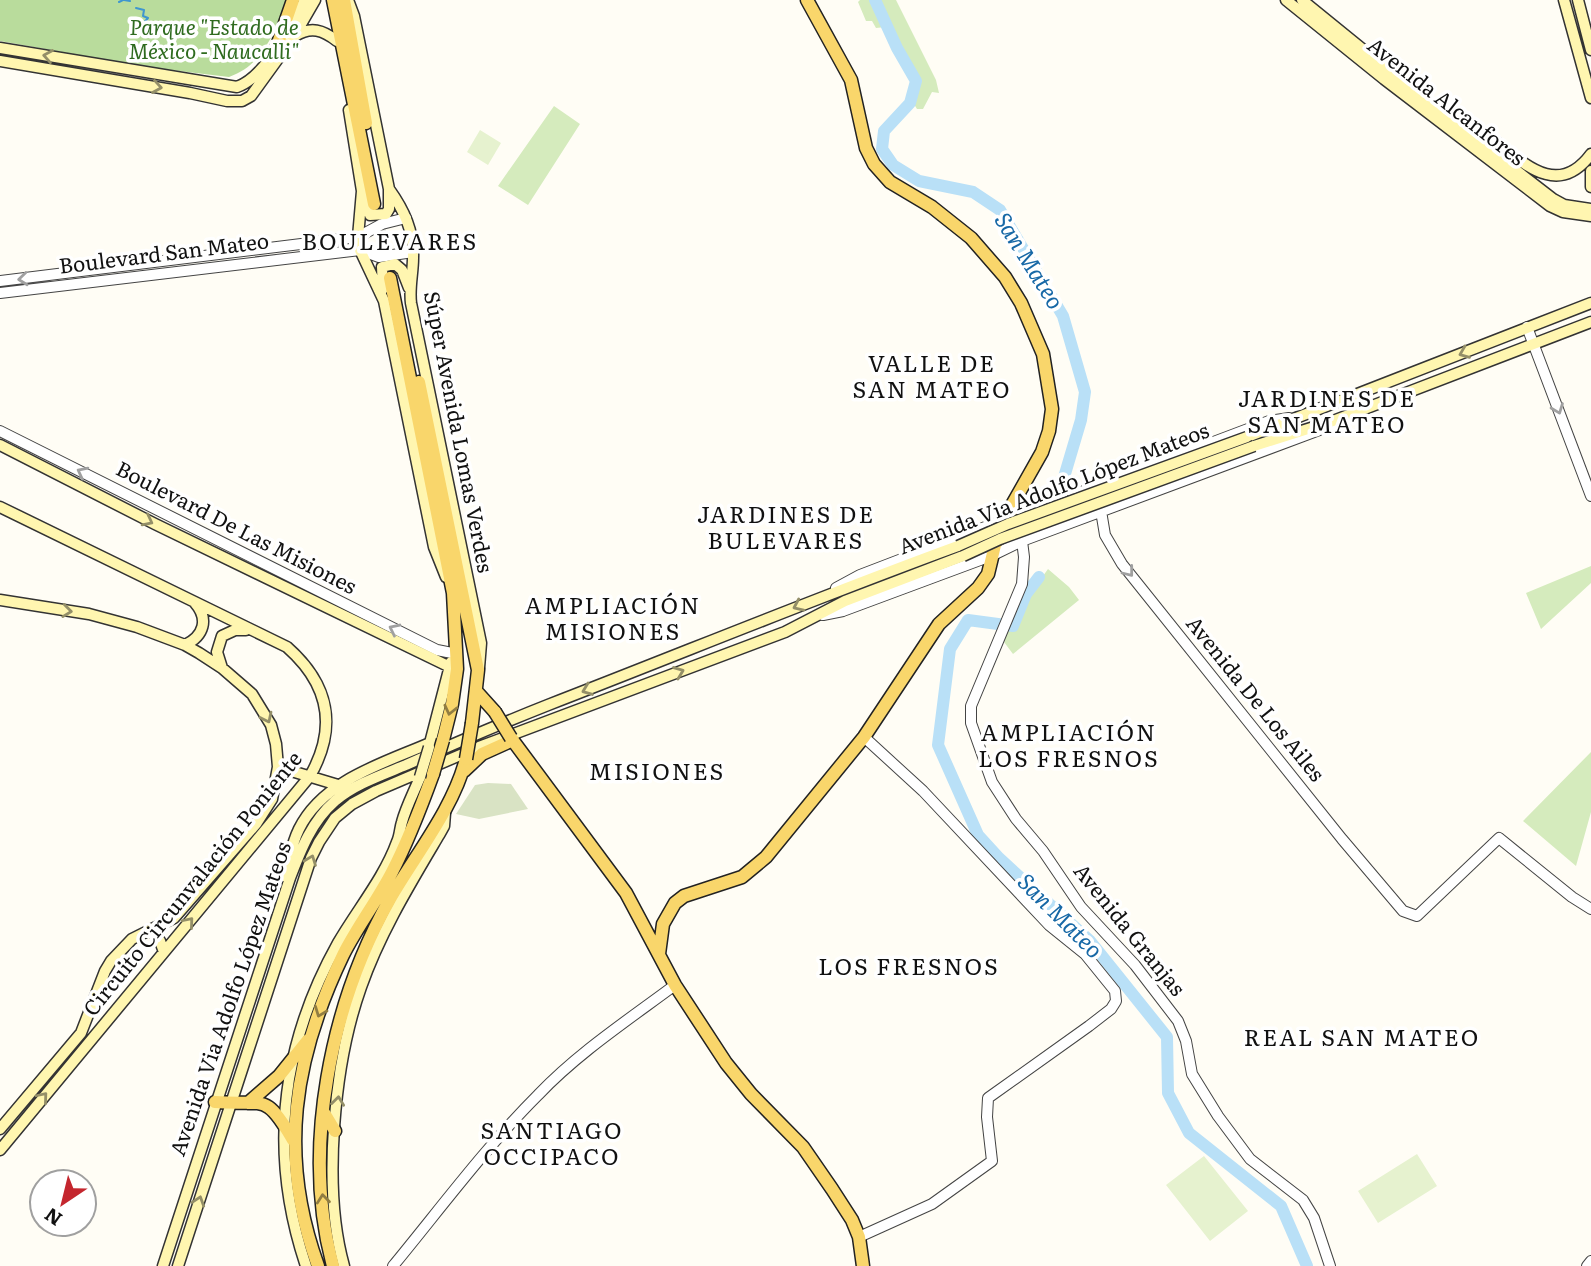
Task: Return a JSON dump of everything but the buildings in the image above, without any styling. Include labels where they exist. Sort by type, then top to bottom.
[{"type":"main road","points":[[277,46],[293,0]]},
{"type":"main road","points":[[0,48],[237,87],[249,82],[264,66],[305,0]]},
{"type":"main road","points":[[0,61],[234,102],[251,96],[293,38],[315,0]]},
{"type":"main road","name":"Súper Avenida Lomas Verdes","points":[[332,0],[362,191],[358,237],[360,250],[384,301],[435,547],[453,593]]},
{"type":"main road","name":"Súper Avenida Lomas Verdes","points":[[332,0],[378,203],[348,0]]},
{"type":"main road","name":"Súper Avenida Lomas Verdes","points":[[348,0],[354,16],[389,189],[406,218],[414,252],[410,291],[481,643],[481,663],[477,663]]},
{"type":"main road","points":[[659,954],[663,924],[675,903],[684,896],[742,877],[755,868],[864,737],[939,624],[978,588],[988,574],[991,556],[1012,517],[1012,505],[1042,452],[1049,431],[1052,409],[1043,354],[1034,330],[1006,277],[971,238],[932,207],[890,182],[874,164],[866,148],[851,80],[807,0]]},
{"type":"main road","name":"Avenida Alcanfores","points":[[1286,0],[1550,206],[1563,212],[1591,216]]},
{"type":"main road","name":"Avenida Alcanfores","points":[[1302,0],[1553,199],[1564,205],[1591,209]]},
{"type":"main road","points":[[1564,0],[1591,98]]},
{"type":"main road","points":[[1578,0],[1591,25]]},
{"type":"main road","points":[[1578,0],[1591,50]]},
{"type":"main road","points":[[293,38],[302,31],[315,30],[337,41]]},
{"type":"main road","points":[[1425,100],[1480,128],[1541,173],[1558,176],[1570,173],[1591,154]]},
{"type":"main road","points":[[1591,172],[1591,187]]},
{"type":"main road","points":[[362,191],[373,216],[388,212],[389,189]]},
{"type":"main road","points":[[384,301],[381,270],[384,266],[395,264],[399,267],[410,291]]},
{"type":"main road","name":"Súper Avenida Lomas Verdes","points":[[344,1266],[333,1191],[335,1131],[357,983],[390,900],[446,808],[463,773],[477,692],[477,663],[393,277],[453,593],[455,685],[434,743]]},
{"type":"main road","name":"Avenida Via Adolfo López Mateos","points":[[163,1266],[279,909],[309,834],[320,816],[347,792],[485,730],[822,596],[1000,539],[1251,442],[1300,417],[1591,303]]},
{"type":"main road","name":"Avenida Via Adolfo López Mateos","points":[[1251,442],[1333,421],[1591,322]]},
{"type":"main road","name":"Boulevard De Las Misiones","points":[[0,445],[155,524],[450,667]]},
{"type":"main road","name":"Circuito Circunvalación Poniente","points":[[0,507],[287,647],[296,655],[317,686],[328,718],[326,736],[310,776],[0,1150]]},
{"type":"main road","name":"Avenida Via Adolfo López Mateos","points":[[178,1266],[311,858],[327,828],[342,810],[376,792],[480,747],[785,632],[845,601],[961,551]]},
{"type":"main road","points":[[0,600],[89,614],[137,627],[186,645],[222,668],[252,694],[271,725],[278,766],[275,788],[267,809],[177,915],[166,924],[136,936],[127,943],[105,971],[81,1032],[0,1129]]},
{"type":"main road","points":[[186,645],[198,637],[203,628],[201,611],[192,601]]},
{"type":"main road","points":[[222,668],[217,652],[222,636],[236,630],[255,632]]},
{"type":"main road","points":[[456,649],[477,663]]},
{"type":"main road","name":"Súper Avenida Lomas Verdes","points":[[318,1266],[298,1185],[295,1143],[297,1096],[311,1037],[336,971],[407,841],[427,776],[456,649]]},
{"type":"main road","points":[[477,692],[495,712],[626,893],[675,985],[726,1063],[809,1156],[852,1220],[859,1237],[863,1266]]},
{"type":"main road","points":[[463,773],[482,754],[512,739]]},
{"type":"main road","points":[[279,909],[283,878],[300,828],[308,815],[338,785],[434,743]]},
{"type":"main road","points":[[278,766],[338,785]]},
{"type":"main road","name":"Súper Avenida Lomas Verdes","points":[[306,1266],[294,1232],[284,1176],[283,1122],[290,1063],[314,990],[331,955],[397,842],[402,821],[427,776]]},
{"type":"main road","points":[[267,809],[281,813],[298,805],[303,806],[308,815]]},
{"type":"main road","points":[[402,821],[407,841]]},
{"type":"main road","points":[[151,930],[160,941],[164,952]]},
{"type":"main road","points":[[336,971],[346,968],[357,983]]},
{"type":"main road","name":"Súper Avenida Lomas Verdes","points":[[333,1266],[327,1233],[320,1155],[323,1111],[332,1048],[346,995],[357,983]]},
{"type":"main road","points":[[94,1003],[101,1009],[116,1009]]},
{"type":"main road","points":[[248,1103],[269,1085],[311,1037]]},
{"type":"main road","points":[[269,1085],[274,1098],[271,1106]]},
{"type":"main road","points":[[215,1102],[271,1106],[295,1143]]},
{"type":"main road","points":[[323,1111],[335,1131]]},
{"type":"main road","points":[[309,1238],[314,1242],[321,1241],[327,1233]]},
{"type":"street","name":"Boulevard San Mateo","points":[[0,281],[358,237],[373,228],[406,218]]},
{"type":"street","name":"Boulevard San Mateo","points":[[0,293],[360,250],[379,257],[414,252]]},
{"type":"street","points":[[1527,327],[1591,496]]},
{"type":"street","points":[[820,616],[842,611],[991,556],[1022,541],[1335,426],[1394,398]]},
{"type":"street","points":[[822,596],[860,575],[1012,517],[1269,421],[1300,417]]},
{"type":"street","name":"Boulevard De Las Misiones","points":[[0,431],[437,650],[456,649]]},
{"type":"street","name":"Avenida De Los Ailes","points":[[1102,484],[1097,513],[1105,535],[1122,564],[1403,911],[1417,916],[1499,838],[1572,897],[1591,909]]},
{"type":"street","points":[[1080,492],[1090,498],[1097,513]]},
{"type":"street","name":"Avenida Granjas","points":[[1012,517],[1022,541],[1022,584],[971,706],[971,723],[992,782],[1081,908],[1135,965],[1178,1021],[1186,1041],[1192,1074],[1251,1159],[1303,1200],[1314,1218],[1330,1266]]},
{"type":"street","points":[[859,1237],[932,1204],[992,1161],[987,1117],[988,1098],[1089,1026],[1111,1009],[1116,1001],[1115,991],[1085,954],[1041,917],[923,791],[864,737]]},
{"type":"street","points":[[393,1266],[539,1094],[603,1039],[675,985]]},
{"type":"street","points":[[1587,1266],[1591,1261]]},
{"type":"green space","name":"Parque \"Estado de México - Naucalli\"","points":[[0,0],[288,0],[286,10],[264,50],[249,66],[229,77],[146,67],[0,41]]},
{"type":"green space","points":[[896,0],[936,80],[939,93],[932,92],[923,109],[917,109],[912,101],[918,80],[897,50],[886,27],[876,28],[872,21],[866,21],[858,2]]},
{"type":"green space","points":[[554,106],[580,124],[528,205],[498,186]]},
{"type":"green space","points":[[480,130],[501,143],[488,165],[467,152]]},
{"type":"green space","points":[[1591,566],[1591,583],[1541,629],[1526,593]]},
{"type":"green space","points":[[1048,569],[1069,587],[1079,600],[1013,654],[1004,642],[1009,628],[1014,627],[1033,590]]},
{"type":"green space","points":[[1591,752],[1591,812],[1576,866],[1523,821]]},
{"type":"green space","points":[[511,784],[528,809],[479,819],[456,814],[475,785]]},
{"type":"green space","points":[[1417,1154],[1437,1186],[1378,1223],[1358,1191]]},
{"type":"green space","points":[[1204,1156],[1248,1211],[1210,1241],[1166,1185]]},
{"type":"waterway","points":[[119,2],[123,0]]},
{"type":"waterway","points":[[124,0],[130,1]]},
{"type":"waterway","name":"San Mateo","points":[[875,0],[916,81],[910,103],[884,131],[882,149],[893,165],[919,181],[973,192],[1000,210],[1063,316],[1085,392],[1081,420],[1062,484]]},
{"type":"waterway","points":[[136,8],[144,10],[143,16],[148,18],[142,25],[151,25],[156,33]]},
{"type":"waterway","name":"San Mateo","points":[[1039,577],[1026,594],[1013,626],[968,620],[950,649],[938,745],[978,835],[999,858],[1090,941],[1167,1037],[1168,1093],[1189,1133],[1281,1206],[1307,1266]]},
{"type":"tunnel","points":[[374,204],[390,278]]},
{"type":"district","name":"BOULEVARES","points":[[390,242]]},
{"type":"district","name":"VALLE DE SAN MATEO","points":[[932,377]]},
{"type":"district","name":"JARDINES DE SAN MATEO","points":[[1327,412]]},
{"type":"district","name":"JARDINES DE BULEVARES","points":[[786,528]]},
{"type":"district","name":"AMPLIACIÓN MISIONES","points":[[613,619]]},
{"type":"district","name":"AMPLIACIÓN LOS FRESNOS","points":[[1069,746]]},
{"type":"district","name":"MISIONES","points":[[657,772]]},
{"type":"district","name":"LOS FRESNOS","points":[[909,967]]},
{"type":"district","name":"REAL SAN MATEO","points":[[1362,1038]]},
{"type":"district","name":"SANTIAGO OCCIPACO","points":[[552,1144]]}]
